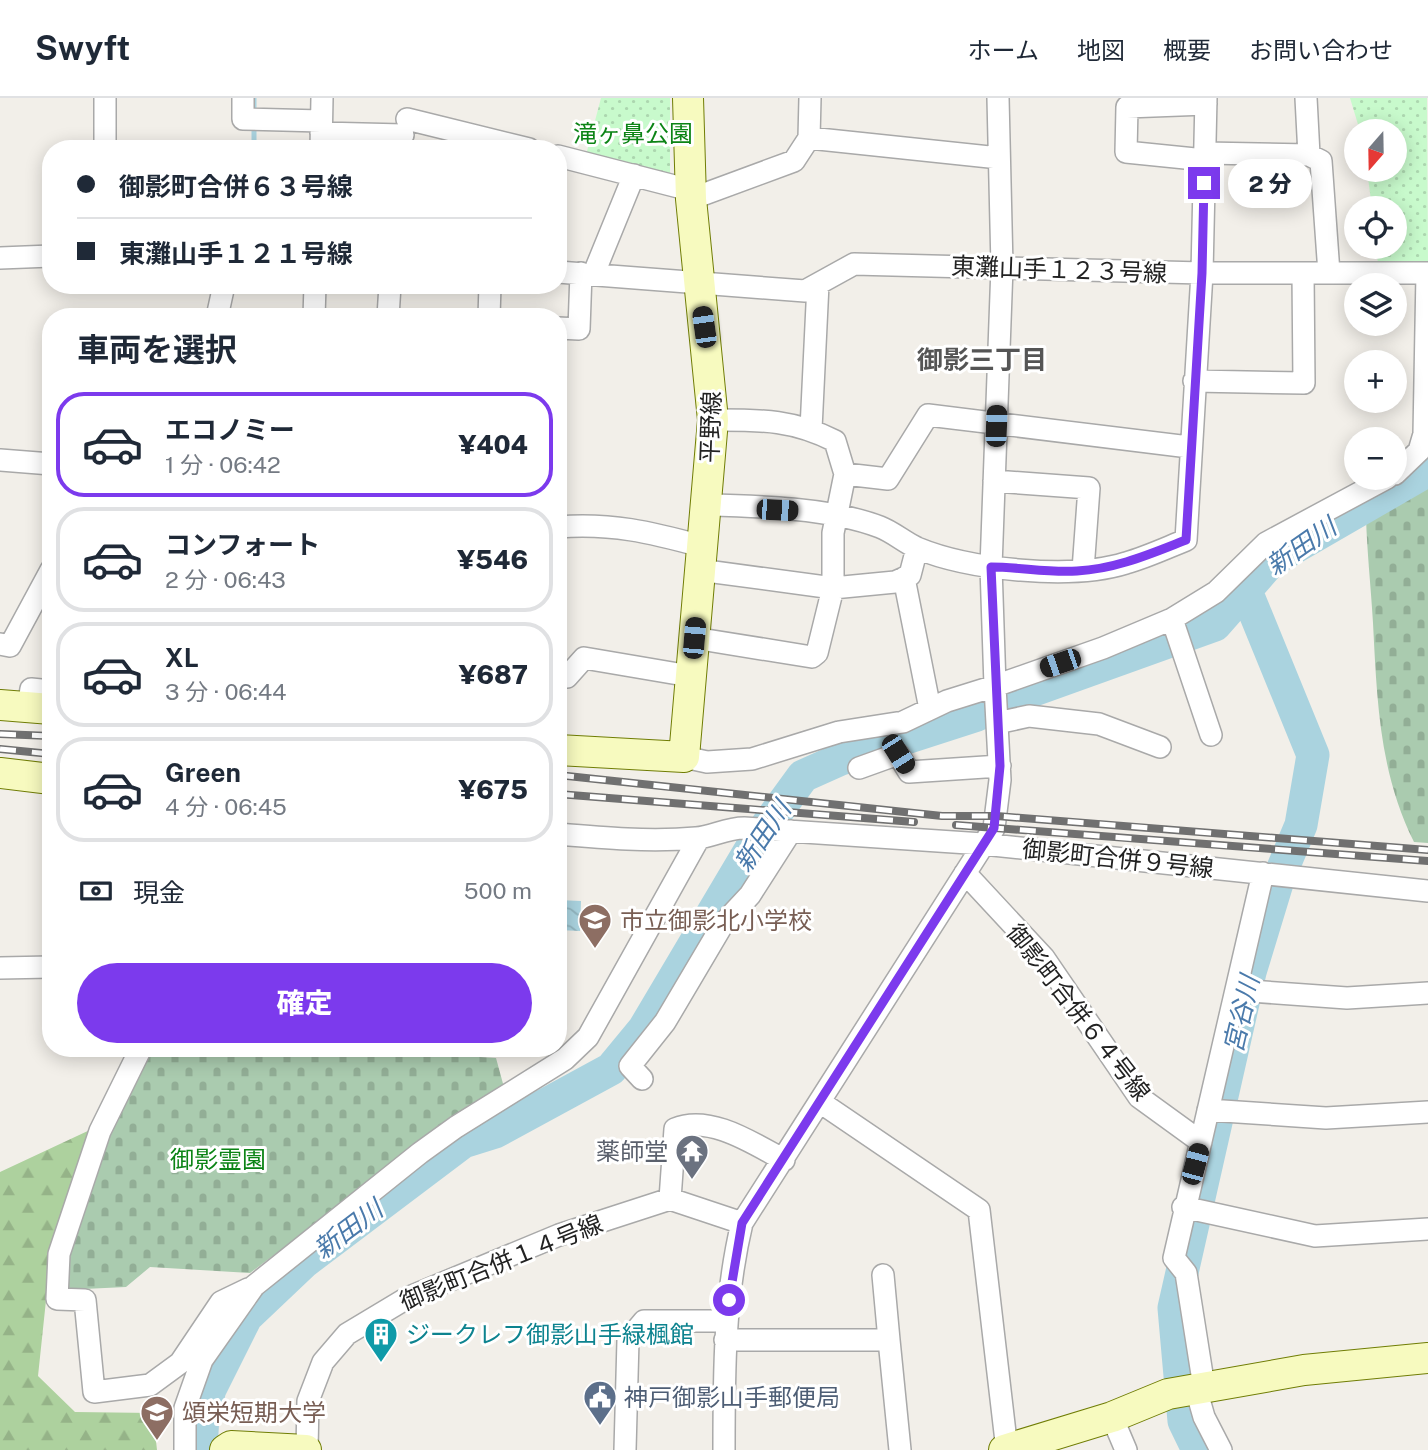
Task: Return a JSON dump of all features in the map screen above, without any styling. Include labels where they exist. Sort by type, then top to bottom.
[{"type":"street","points":[[105,98],[105,140]]},
{"type":"street","points":[[243,98],[243,120],[321,134],[404,125],[482,140]]},
{"type":"street","points":[[321,134],[322,98]]},
{"type":"street","name":"平野線","points":[[684,757],[713,419],[691,195],[688,98]]},
{"type":"street","points":[[567,158],[634,175],[691,195],[794,161],[809,138],[810,98]]},
{"type":"street","points":[[724,1450],[725,1330],[734,1257],[742,1223],[989,836],[1000,766],[991,567],[1002,268],[998,98]]},
{"type":"street","points":[[1306,98],[1309,155]]},
{"type":"street","points":[[706,505],[838,516],[880,527],[917,548],[991,567],[1083,570],[1127,563],[1186,540],[1189,447],[1202,273],[1205,156],[1206,101],[1127,107],[1126,152],[1205,156],[1309,155],[1321,160],[1329,273]]},
{"type":"street","points":[[809,138],[999,158]]},
{"type":"street","points":[[567,328],[579,329],[588,273],[634,175]]},
{"type":"street","points":[[0,258],[42,256]]},
{"type":"street","name":"東灘山手１２３号線","points":[[567,272],[698,280],[805,291],[853,264],[1202,273],[1428,273]]},
{"type":"street","points":[[1194,381],[1304,383],[1303,273]]},
{"type":"street","points":[[1407,462],[1419,451],[1424,434],[1428,273]]},
{"type":"street","points":[[811,429],[818,284]]},
{"type":"street","points":[[845,474],[888,479],[928,415],[996,426],[1189,447]]},
{"type":"street","points":[[694,638],[812,657],[817,653],[832,587],[833,533],[845,474],[835,441],[811,429],[778,420],[713,419]]},
{"type":"street","points":[[0,460],[42,463]]},
{"type":"street","points":[[994,481],[1089,488],[1083,570]]},
{"type":"street","points":[[996,705],[1136,636],[1176,631],[1266,543],[1364,490]]},
{"type":"street","points":[[567,526],[590,524],[630,527],[700,558],[832,587],[895,582],[904,578],[910,575],[917,548]]},
{"type":"street","points":[[904,578],[930,709]]},
{"type":"street","points":[[0,644],[10,646],[42,587]]},
{"type":"street","points":[[1176,631],[1211,735]]},
{"type":"street","points":[[567,677],[584,658],[690,676]]},
{"type":"street","points":[[567,750],[684,757],[707,762],[752,759],[839,732],[903,722],[930,709],[996,705],[1029,716],[1098,724],[1160,747]]},
{"type":"street","points":[[859,768],[898,754],[909,772],[1000,766]]},
{"type":"street","points":[[0,773],[42,778]]},
{"type":"street","name":"御影町合併９号線","points":[[567,835],[613,839],[699,838],[725,828],[744,828],[989,836],[1269,874],[1428,891]]},
{"type":"street","points":[[642,1079],[630,1066],[665,1022],[723,924],[750,895],[786,831]]},
{"type":"street","points":[[137,1057],[100,1131],[58,1254],[57,1299],[85,1300],[94,1392],[150,1385],[180,1363],[221,1302],[254,1286],[429,1146],[565,1059],[588,1037],[699,838]]},
{"type":"street","name":"御影町合併６４号線","points":[[965,873],[1044,958],[1139,1097],[1201,1142]]},
{"type":"street","points":[[1221,1450],[1189,1390],[1180,1266],[1184,1207],[1237,990],[1269,874]]},
{"type":"street","points":[[0,968],[42,967]]},
{"type":"street","points":[[1237,990],[1347,999],[1428,993]]},
{"type":"street","points":[[820,1102],[979,1210],[1006,1450],[1189,1390],[1304,1370],[1428,1358]]},
{"type":"street","points":[[1209,1110],[1326,1118],[1428,1112]]},
{"type":"street","points":[[742,1223],[670,1199],[675,1129],[685,1125],[704,1125],[746,1140],[784,1160]]},
{"type":"street","name":"御影町合併１４号線","points":[[306,1450],[308,1401],[323,1363],[347,1334],[407,1297],[559,1235],[670,1199]]},
{"type":"street","points":[[1184,1207],[1315,1236],[1428,1229]]},
{"type":"street","points":[[883,1275],[900,1450]]},
{"type":"street","points":[[185,1450],[185,1408],[202,1360],[254,1286]]},
{"type":"street","points":[[625,1450],[628,1340],[645,1321],[725,1330],[889,1340]]},
{"type":"street","points":[[1112,1417],[1126,1450]]},
{"type":"street","points":[[225,1450],[231,1446],[306,1450]]},
{"type":"green space","name":"滝ヶ鼻公園","points":[[601,98],[670,98],[670,178],[586,155]]},
{"type":"green space","points":[[1350,98],[1427,98],[1428,262],[1378,264],[1377,259],[1407,259],[1407,196],[1370,196],[1369,182],[1407,182],[1407,119],[1356,119]]},
{"type":"green space","points":[[1428,475],[1428,843],[1414,842],[1402,816],[1387,762],[1379,707],[1366,517]]},
{"type":"green space","name":"御影霊園","points":[[143,1057],[496,1058],[505,1091],[432,1136],[250,1273],[150,1267],[126,1287],[63,1290],[75,1227],[107,1136]]},
{"type":"green space","points":[[92,1129],[51,1253],[38,1376],[75,1412],[153,1413],[157,1450],[0,1450],[0,1172]]},
{"type":"water","points":[[567,900],[581,901],[580,931],[567,930]]},
{"type":"waterway","points":[[254,98],[254,114]]},
{"type":"waterway","points":[[254,124],[254,140]]},
{"type":"waterway","name":"新田川","points":[[201,1450],[203,1415],[210,1389],[246,1317],[304,1262],[463,1142],[495,1132],[611,1069],[644,1029],[755,842],[803,776],[841,759],[977,715],[1034,690],[1215,625],[1271,561],[1418,476],[1428,466]]},
{"type":"waterway","name":"宮谷川","points":[[1198,1450],[1184,1421],[1174,1308],[1250,972],[1278,880],[1301,825],[1313,755],[1246,591]]},
{"type":"railway","points":[[0,734],[42,736]]},
{"type":"railway","points":[[0,749],[42,753]]},
{"type":"railway","points":[[567,776],[942,816],[997,816],[1428,850]]},
{"type":"railway","points":[[567,795],[914,822]]},
{"type":"railway","points":[[956,825],[1428,861]]},
{"type":"place","name":"市立御影北小学校","points":[[595,950]]},
{"type":"place","name":"薬師堂","points":[[692,1181]]},
{"type":"place","name":"ジークレフ御影山手緑楓館","points":[[381,1364]]},
{"type":"place","name":"神戸御影山手郵便局","points":[[600,1427]]},
{"type":"place","name":"頌栄短期大学","points":[[157,1442]]},
{"type":"district","name":"御影三丁目","points":[[982,359]]},
{"type":"route","points":[[729,1300],[734,1257],[742,1223],[994,828],[998,816],[1000,766],[991,567],[1045,571],[1102,568],[1127,563],[1186,540],[1189,447],[1202,273],[1204,183]]}]
